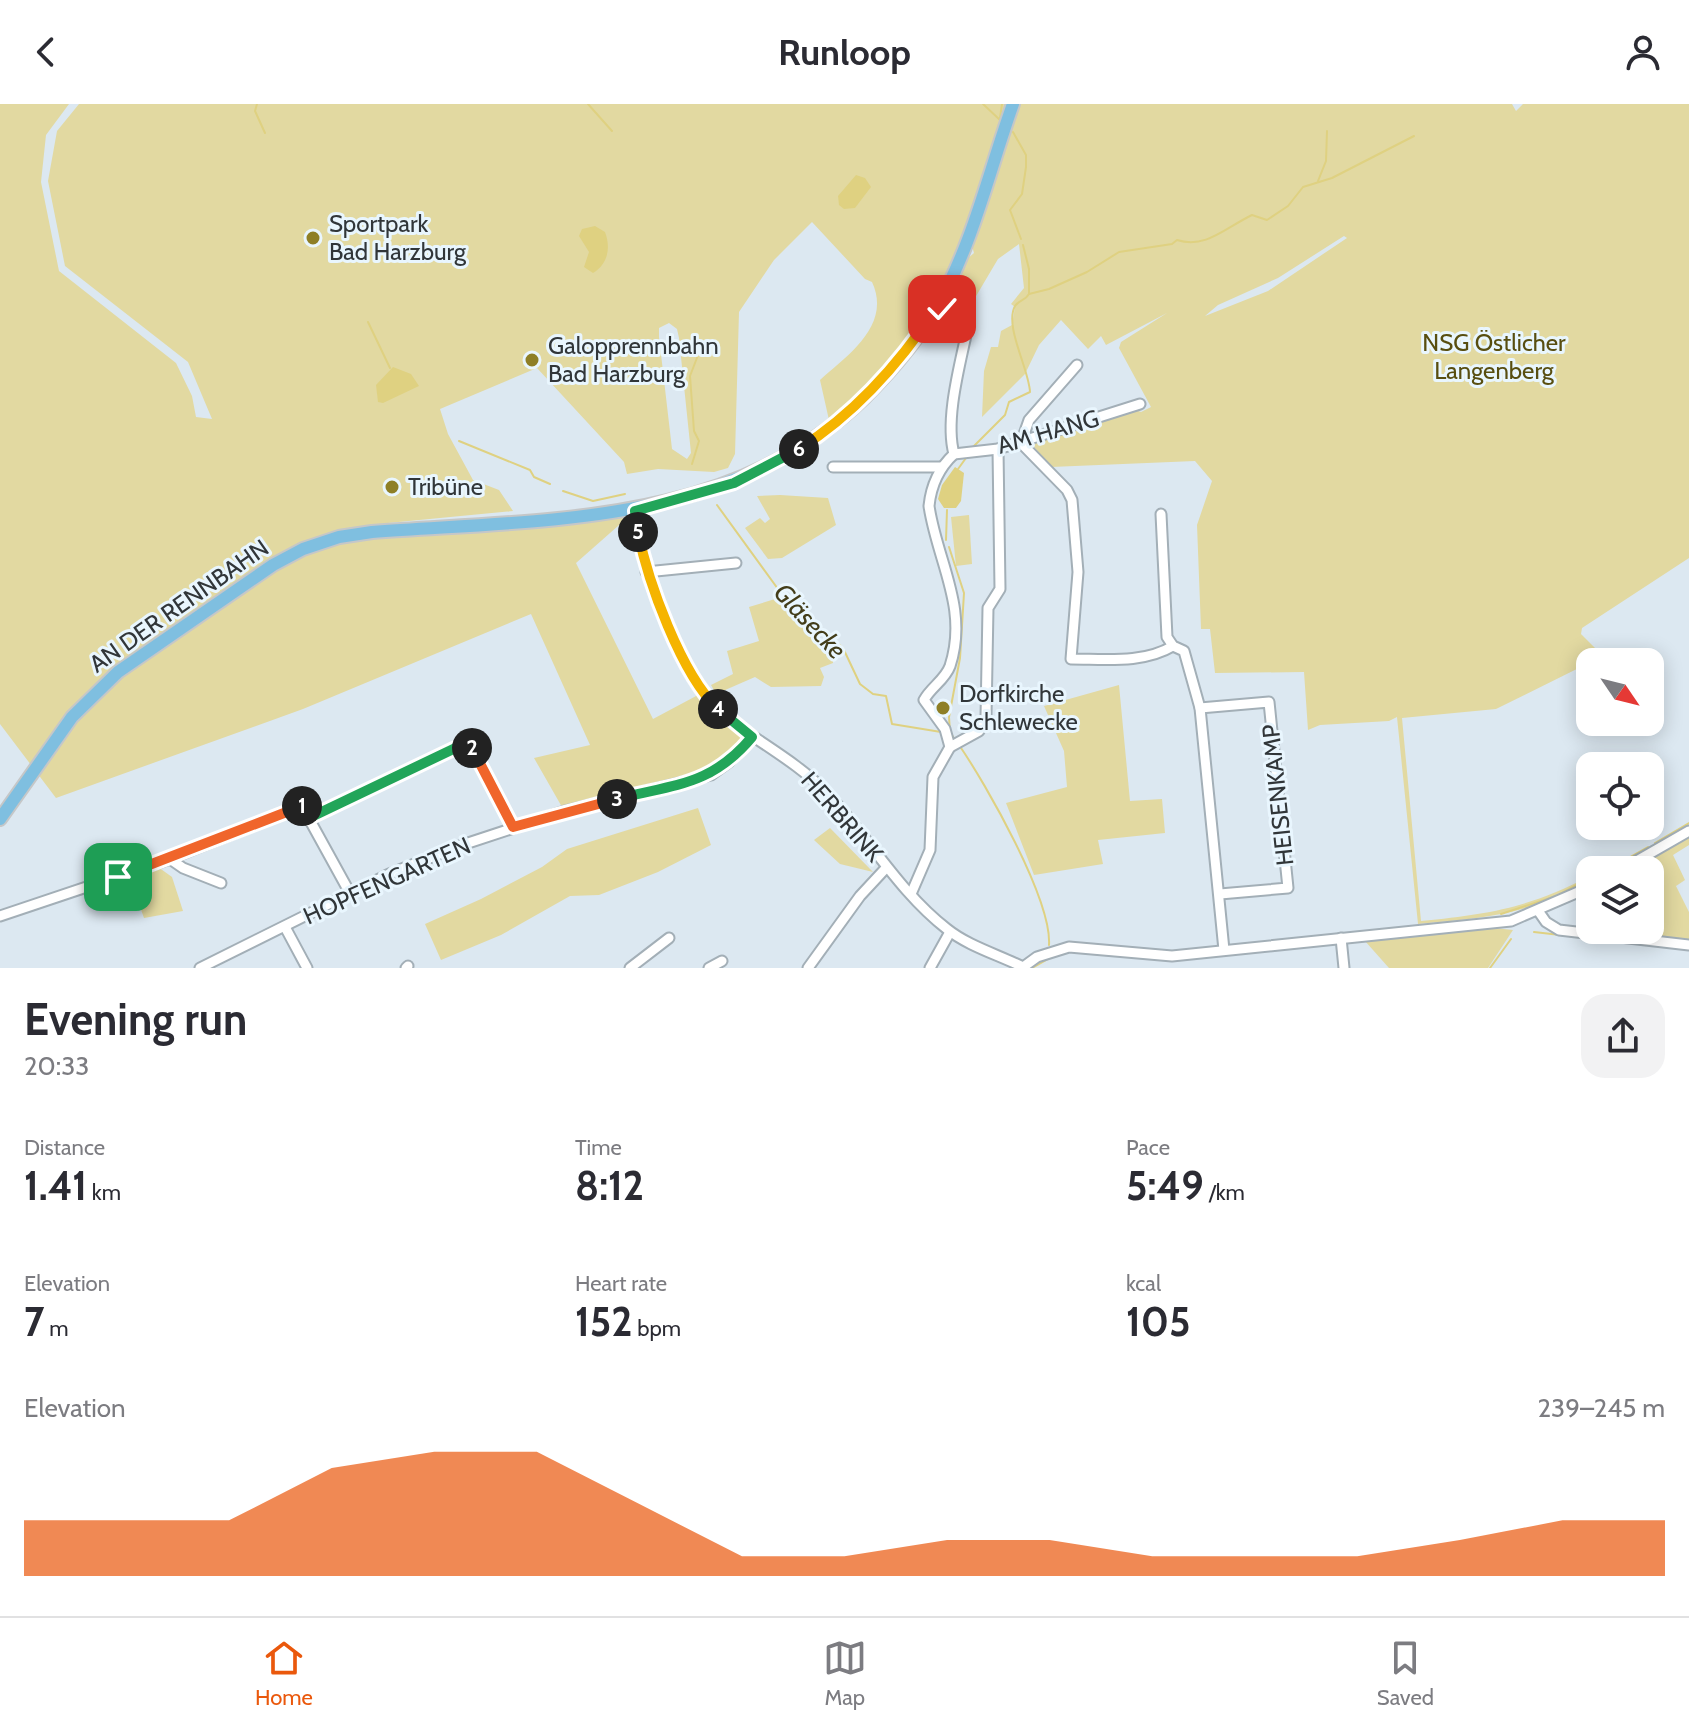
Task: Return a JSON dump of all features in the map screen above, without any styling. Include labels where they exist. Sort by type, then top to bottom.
[{"type":"main road","name":"AN DER RENNBAHN","points":[[0,819],[50,746],[98,689],[188,621],[303,549],[339,537],[372,532],[635,511],[734,483],[806,444],[879,383],[937,307],[968,241],[1013,104]]},
{"type":"street","points":[[937,307],[969,321],[956,385],[951,444],[962,453],[942,467],[930,490],[929,506],[957,617],[950,665],[943,680],[924,700],[953,740]]},
{"type":"street","points":[[1077,365],[1029,420],[1021,443],[1067,490],[1072,500],[1078,572],[1071,659],[1138,658],[1160,654],[1173,646]]},
{"type":"street","name":"AM HANG","points":[[962,453],[1021,443],[1140,404]]},
{"type":"street","points":[[911,894],[930,850],[933,777],[953,740],[979,731],[986,717],[988,608],[1000,589],[998,449]]},
{"type":"street","points":[[833,467],[942,467]]},
{"type":"street","name":"HERBRINK","points":[[635,511],[646,572],[699,687],[719,711],[752,737],[804,770],[838,804],[886,868],[950,932],[1023,968]]},
{"type":"street","points":[[1161,514],[1164,618],[1167,637],[1173,646],[1184,651],[1200,708],[1224,950]]},
{"type":"street","points":[[646,572],[736,563]]},
{"type":"street","name":"HEISENKAMP","points":[[1200,708],[1269,702],[1288,888],[1220,894]]},
{"type":"street","name":"HOPFENGARTEN","points":[[200,968],[400,870],[513,827],[703,778],[729,762],[752,737]]},
{"type":"street","points":[[309,818],[468,742],[513,827]]},
{"type":"street","points":[[0,916],[170,859],[302,806],[351,895]]},
{"type":"street","points":[[1647,856],[1689,831]]},
{"type":"street","points":[[170,859],[183,868],[221,883]]},
{"type":"street","points":[[808,968],[845,915],[886,868]]},
{"type":"street","points":[[1023,968],[1037,957],[1069,947],[1172,956],[1293,943],[1327,936],[1341,938],[1511,921],[1539,912],[1576,894]]},
{"type":"street","points":[[1539,912],[1549,925],[1559,930],[1689,945]]},
{"type":"street","points":[[285,927],[307,968]]},
{"type":"street","points":[[930,968],[950,932]]},
{"type":"street","points":[[630,968],[669,938]]},
{"type":"street","points":[[1341,938],[1344,968]]},
{"type":"street","points":[[709,968],[722,961]]},
{"type":"green space","points":[[0,104],[69,104],[46,135],[41,182],[59,271],[176,363],[192,396],[196,417],[212,419],[188,362],[65,266],[48,181],[57,131],[79,104],[1008,104],[952,265],[933,307],[872,383],[829,420],[820,380],[864,338],[872,325],[877,298],[872,282],[865,279],[812,222],[774,260],[739,312],[735,454],[728,468],[714,472],[658,469],[627,474],[624,462],[537,368],[440,409],[448,434],[473,480],[499,490],[513,511],[388,523],[374,531],[635,511],[576,563],[653,719],[698,695],[744,738],[718,765],[701,775],[562,807],[534,758],[590,745],[531,614],[303,709],[56,798],[0,724]],"holes":[[[669,323],[677,329],[691,453],[687,459],[672,449],[659,337],[659,328]]]},
{"type":"green space","name":"NSG Östlicher Langenberg","points":[[1019,104],[1512,104],[1516,111],[1523,104],[1689,104],[1689,558],[1582,628],[1581,634],[1595,648],[1576,648],[1576,669],[1496,709],[1402,718],[1421,921],[1508,908],[1576,883],[1576,888],[1547,901],[1506,913],[1418,924],[1397,717],[1389,721],[1320,725],[1308,730],[1304,672],[1215,673],[1210,629],[1201,629],[1197,525],[1212,481],[1195,461],[1051,467],[1029,441],[1133,409],[1141,412],[1151,407],[1119,348],[1121,342],[1167,313],[1106,345],[1101,336],[1088,349],[1061,320],[1039,345],[1025,374],[982,417],[984,371],[991,347],[998,347],[1001,331],[1012,325],[1015,307],[1011,304],[1024,288],[1019,244],[998,259],[969,308],[961,310],[949,301],[966,260],[974,253],[972,246]],"holes":[[[1344,236],[1347,238],[1268,291],[1205,316],[1218,305],[1278,278]]]},
{"type":"green space","points":[[757,496],[828,498],[836,525],[782,558],[768,559],[745,528],[760,518],[765,523],[770,519]]},
{"type":"green space","points":[[969,515],[972,564],[956,566],[951,517]]},
{"type":"green space","points":[[775,599],[833,654],[833,663],[820,668],[824,677],[821,686],[771,687],[755,677],[716,694],[711,685],[733,674],[727,651],[759,641],[749,607]]},
{"type":"green space","points":[[1119,685],[1130,801],[1162,799],[1165,833],[1098,840],[1103,864],[1034,875],[1006,803],[1067,787],[1064,751],[1044,706]]},
{"type":"green space","points":[[698,808],[711,845],[658,872],[599,895],[570,896],[501,935],[441,960],[425,924],[542,867],[567,849]]},
{"type":"green space","points":[[830,828],[873,872],[840,864],[814,840]]},
{"type":"green space","points":[[1689,838],[1689,845],[1673,855],[1685,880],[1676,886],[1689,912],[1689,940],[1664,937],[1664,856],[1656,856]]},
{"type":"green space","points":[[158,867],[172,877],[183,911],[144,918],[129,876]]},
{"type":"green space","points":[[1494,928],[1513,930],[1488,968],[1389,968],[1365,941]]},
{"type":"shaded area","points":[[856,175],[865,178],[871,187],[855,208],[844,209],[839,205],[838,196]]},
{"type":"shaded area","points":[[595,226],[605,232],[608,250],[602,265],[593,273],[584,267],[589,252],[579,236],[582,229]]},
{"type":"shaded area","points":[[393,367],[411,374],[419,386],[383,403],[378,402],[376,385]]},
{"type":"shaded area","points":[[955,467],[964,473],[961,501],[956,508],[944,508],[938,499],[942,485]]},
{"type":"waterway","name":"Gläsecke","points":[[257,104],[255,111],[265,133]]},
{"type":"waterway","points":[[588,104],[612,131]]},
{"type":"waterway","name":"Gläsecke","points":[[983,104],[1000,120]]},
{"type":"waterway","points":[[1000,118],[1002,104]]},
{"type":"waterway","points":[[1318,181],[1326,161],[1327,131]]},
{"type":"waterway","name":"Gläsecke","points":[[1013,132],[1026,155],[1022,194],[1010,210],[1021,239]]},
{"type":"waterway","points":[[1029,294],[1049,289],[1087,272],[1119,252],[1172,244],[1177,240],[1197,242],[1215,236],[1252,215],[1267,220],[1288,206],[1303,187],[1332,178],[1414,136]]},
{"type":"waterway","name":"Gläsecke","points":[[971,449],[1005,415],[1009,402],[1030,392],[1012,314],[1015,306],[1029,294],[1029,269],[1023,245]]},
{"type":"waterway","name":"Gläsecke","points":[[368,322],[390,368]]},
{"type":"waterway","points":[[692,464],[699,441],[694,431],[690,376],[700,350]]},
{"type":"waterway","name":"Gläsecke","points":[[459,441],[530,470],[534,477],[550,484]]},
{"type":"waterway","name":"Gläsecke","points":[[958,469],[966,458]]},
{"type":"waterway","name":"Gläsecke","points":[[563,491],[593,501],[625,494]]},
{"type":"waterway","name":"Gläsecke","points":[[717,505],[778,589],[843,648],[860,684],[873,694],[886,696],[892,724],[941,732]]},
{"type":"waterway","name":"Gläsecke","points":[[946,540],[947,510]]},
{"type":"waterway","name":"Gläsecke","points":[[949,547],[964,593],[960,658],[949,717],[950,732],[955,740]]},
{"type":"waterway","name":"Gläsecke","points":[[959,745],[985,786],[1029,872],[1047,925],[1049,945]]},
{"type":"waterway","points":[[1655,843],[1689,823]]},
{"type":"waterway","points":[[1632,856],[1648,847]]},
{"type":"waterway","points":[[1560,894],[1576,886]]},
{"type":"waterway","points":[[1501,914],[1556,896]]},
{"type":"waterway","points":[[1534,932],[1656,946]]},
{"type":"waterway","points":[[1490,968],[1511,939]]},
{"type":"waterway","name":"Gläsecke","points":[[1032,968],[1048,959]]},
{"type":"place","name":"Sportpark Bad Harzburg","points":[[313,238]]},
{"type":"place","name":"Galopprennbahn Bad Harzburg","points":[[532,360]]},
{"type":"place","name":"Tribüne","points":[[392,487]]},
{"type":"place","name":"Dorfkirche Schlewecke","points":[[943,708]]},
{"type":"route","points":[[118,877],[302,806],[309,818],[468,742],[513,827],[565,811],[703,778],[717,771],[752,737],[709,701],[690,670],[646,572],[635,511],[734,483],[778,462],[806,444],[832,426],[879,383],[902,357],[937,307],[942,309]]}]
